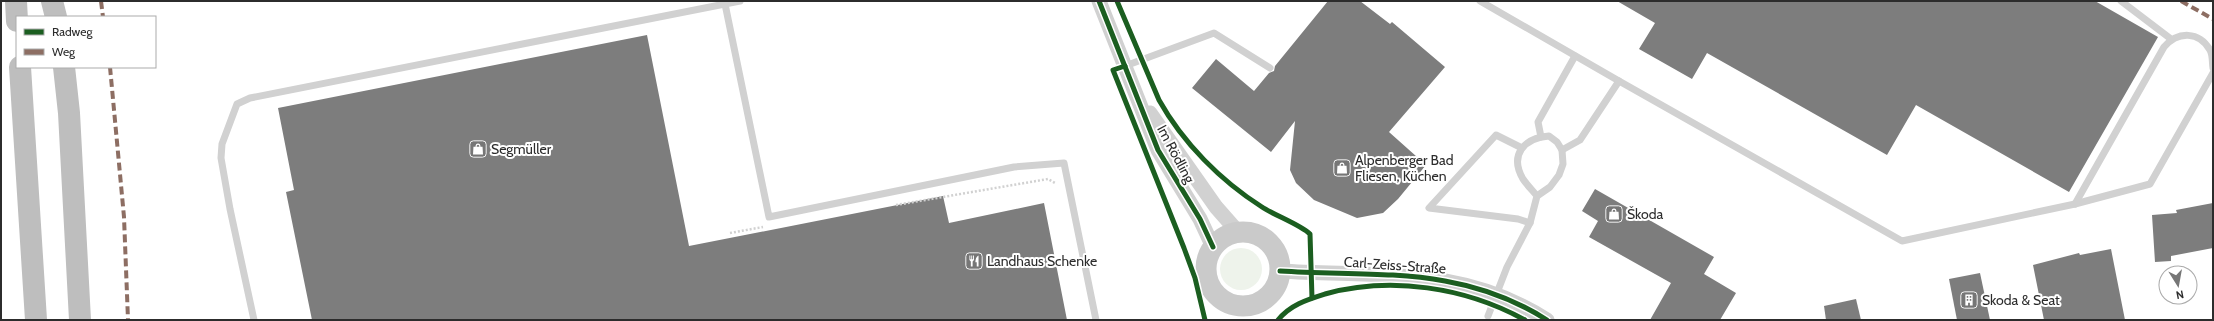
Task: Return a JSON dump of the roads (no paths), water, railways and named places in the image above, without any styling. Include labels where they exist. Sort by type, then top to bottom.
[{"type":"highway","points":[[16,1],[17,16]]},
{"type":"highway","points":[[52,1],[56,16]]},
{"type":"highway","points":[[20,68],[36,320]]},
{"type":"highway","points":[[64,68],[69,113],[80,320]]},
{"type":"street","name":"Im Rödling","points":[[1099,1],[1158,150],[1200,220],[1213,247]]},
{"type":"street","name":"Im Rödling","points":[[1137,95],[1216,207],[1238,232]]},
{"type":"street","points":[[1238,232],[1257,234],[1272,245],[1277,253],[1280,272],[1273,291],[1254,312],[1241,306],[1228,311],[1211,288],[1206,278],[1208,256],[1213,247],[1220,240],[1238,232]]},
{"type":"street","name":"Carl-Zeiss-Straße","points":[[1280,272],[1424,276],[1459,283],[1497,295],[1547,320]]},
{"type":"lane","points":[[254,320],[230,209],[221,158],[222,144],[237,104],[250,98],[740,1]]},
{"type":"lane","points":[[1480,1],[1902,241],[2075,204],[2150,184],[2213,73]]},
{"type":"lane","points":[[2121,1],[2171,39]]},
{"type":"lane","points":[[725,4],[769,217],[1014,167],[1064,163],[1096,320]]},
{"type":"lane","points":[[1125,66],[1214,33],[1270,68]]},
{"type":"lane","points":[[2075,204],[2164,47],[2171,39],[2185,34],[2202,38],[2211,51],[2213,68]]},
{"type":"lane","points":[[1541,137],[1538,122],[1575,56]]},
{"type":"lane","points":[[1562,150],[1580,140],[1619,81]]},
{"type":"lane","points":[[1522,148],[1496,135],[1429,208],[1518,219],[1530,223]]},
{"type":"lane","points":[[1489,319],[1506,268],[1530,223],[1537,196],[1550,187],[1559,175],[1563,164],[1562,150],[1557,142],[1549,136],[1531,139],[1522,148],[1518,165],[1523,179],[1537,196]]},
{"type":"place","name":"Segmüller","points":[[478,149]]},
{"type":"place","name":"Alpenberger Bad Fliesen, Küchen","points":[[1342,168]]},
{"type":"place","name":"Škoda","points":[[1614,214]]},
{"type":"place","name":"Landhaus Schenke","points":[[974,261]]},
{"type":"place","name":"Skoda & Seat","points":[[1969,300]]}]
